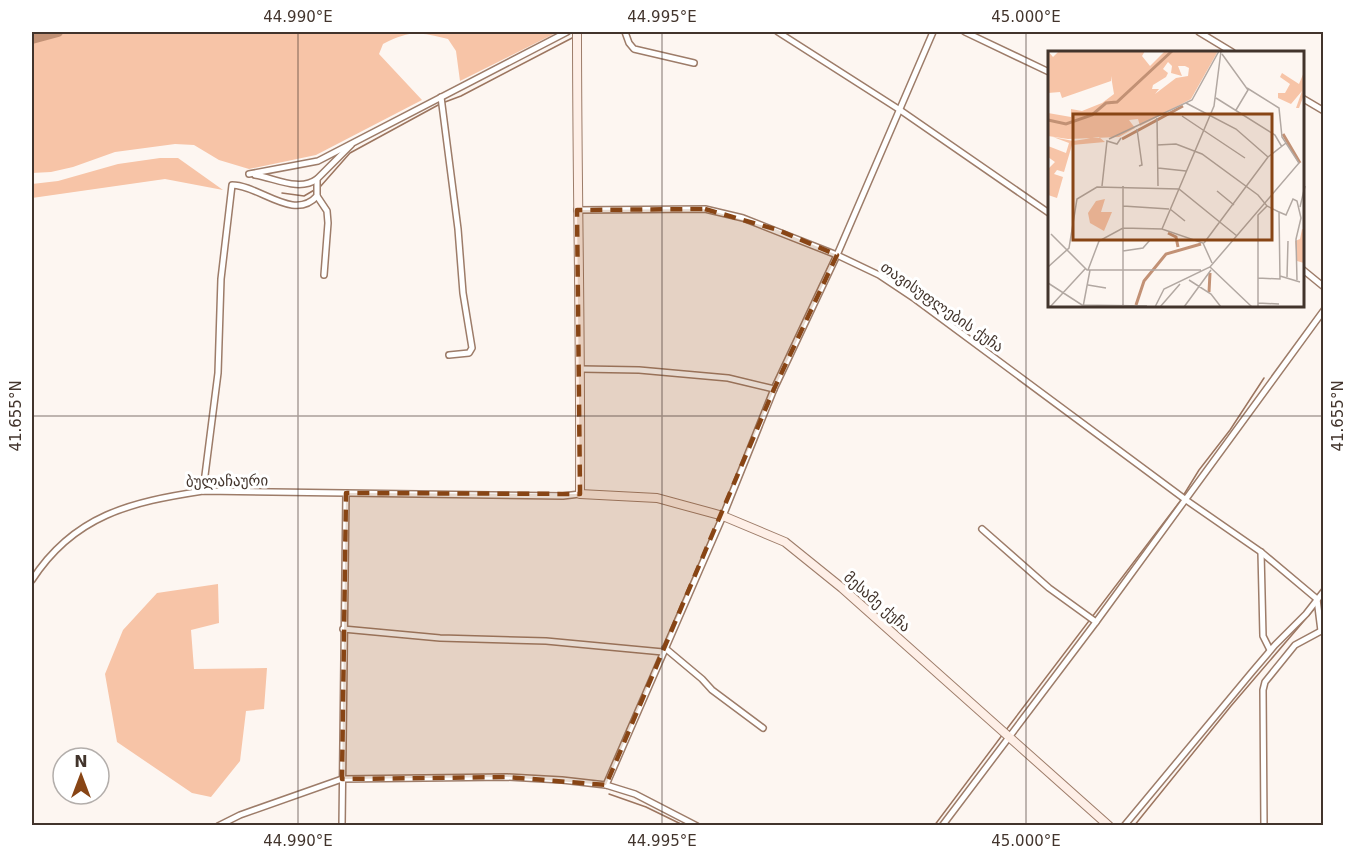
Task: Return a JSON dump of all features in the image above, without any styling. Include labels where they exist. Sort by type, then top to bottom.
[{"type":"street","points":[[351,145],[310,184],[301,185],[249,174],[318,161],[567,32]]},
{"type":"street","points":[[577,32],[581,369],[580,494]]},
{"type":"street","points":[[625,32],[628,43],[634,49],[694,63]]},
{"type":"street","points":[[778,32],[900,110],[1048,212]]},
{"type":"street","points":[[606,785],[723,516],[774,389],[837,255],[933,32]]},
{"type":"street","points":[[965,32],[1048,72]]},
{"type":"street","points":[[1199,32],[1230,51]]},
{"type":"street","points":[[441,97],[458,229],[463,294],[472,348],[469,352],[449,355]]},
{"type":"street","points":[[1304,99],[1323,111]]},
{"type":"street","points":[[317,179],[317,196],[327,211],[328,223],[324,275]]},
{"type":"street","points":[[203,491],[218,373],[221,279],[232,185],[246,187],[291,205],[309,203],[317,196]]},
{"type":"street","name":"თავისუფლების ქუჩა","points":[[578,210],[705,209],[761,224],[879,275],[1260,552],[1317,599]]},
{"type":"street","points":[[1304,271],[1323,287]]},
{"type":"street","points":[[942,825],[1096,622],[1323,310]]},
{"type":"street","points":[[581,369],[639,370],[728,378],[774,389]]},
{"type":"street","name":"ბულაჩაური","points":[[32,580],[46,558],[92,522],[144,501],[203,491],[563,496],[580,494]]},
{"type":"street","points":[[342,825],[346,493]]},
{"type":"street","name":"მესამე ქუჩა","points":[[580,494],[657,498],[723,516],[785,542],[1109,825]]},
{"type":"street","points":[[982,529],[1049,588],[1096,622]]},
{"type":"street","points":[[1260,552],[1263,636],[1270,650]]},
{"type":"street","points":[[1124,825],[1270,650],[1306,614],[1323,591]]},
{"type":"street","points":[[1264,825],[1263,690],[1265,682],[1295,645],[1322,632],[1317,599]]},
{"type":"street","points":[[343,629],[440,638],[546,641],[664,650],[763,728]]},
{"type":"street","points":[[218,825],[342,779],[507,777],[606,785],[635,794],[697,825]]},
{"type":"highlighted area","points":[[705,209],[778,230],[837,255],[774,389],[606,785],[507,777],[342,779],[346,493],[580,494],[577,210]]},
{"type":"shaded area","points":[[32,32],[558,32],[460,81],[456,51],[448,39],[408,34],[383,44],[379,54],[422,100],[316,155],[249,169],[219,160],[194,145],[175,144],[115,152],[73,167],[32,173]]},
{"type":"shaded area","points":[[178,158],[223,190],[165,179],[32,198],[32,184],[58,181],[118,164]]},
{"type":"shaded area","points":[[218,584],[219,623],[191,630],[194,669],[267,668],[264,709],[246,711],[240,761],[211,797],[192,793],[117,742],[105,674],[123,630],[157,593]]},
{"type":"waterway","points":[[32,39],[58,32]]},
{"type":"waterway","points":[[445,102],[461,96],[574,37]]},
{"type":"waterway","points":[[320,187],[350,153],[440,104]]},
{"type":"waterway","points":[[282,193],[304,196],[316,189]]},
{"type":"waterway","points":[[1183,496],[1264,378]]},
{"type":"waterway","points":[[1006,730],[1181,500]]},
{"type":"waterway","points":[[1134,826],[1231,706],[1315,608]]},
{"type":"waterway","points":[[934,826],[1003,734]]},
{"type":"waterway","points":[[609,794],[646,807],[685,826]]}]
